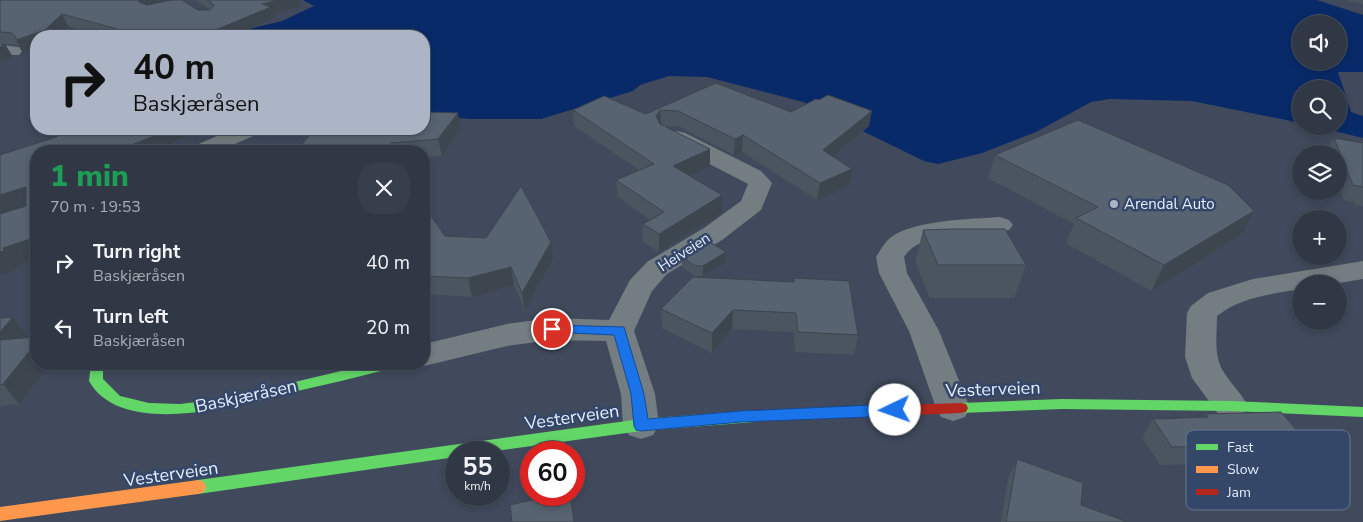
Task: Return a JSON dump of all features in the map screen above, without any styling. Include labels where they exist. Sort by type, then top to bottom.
[{"type":"main road","name":"Baskjæråsen","points":[[97,370],[96,381],[116,400],[149,408],[180,409],[228,403],[364,370]]},
{"type":"main road","name":"Vesterveien","points":[[0,514],[641,426],[741,416],[1062,404],[1231,406],[1363,412]]},
{"type":"street","name":"Heiveien","points":[[619,330],[640,287],[657,268],[713,234],[752,205],[760,183],[753,176],[669,133]]},
{"type":"street","points":[[215,145],[237,135]]},
{"type":"street","points":[[952,408],[924,331],[893,273],[890,257],[899,244],[915,236],[946,230],[1000,225]]},
{"type":"street","points":[[1231,406],[1209,378],[1201,357],[1202,313],[1218,300],[1253,288],[1363,270]]},
{"type":"street","points":[[430,354],[506,335],[552,329],[619,330],[638,394],[641,426]]},
{"type":"water","points":[[303,0],[1317,0],[1363,15],[1363,72],[1338,72],[1341,80],[1292,80],[1292,121],[1192,101],[1110,99],[1091,102],[1036,132],[982,153],[938,164],[924,161],[803,102],[707,77],[669,76],[640,85],[633,91],[541,119],[470,119],[430,116],[430,30],[245,30],[282,21],[314,6]]},
{"type":"water","points":[[1347,100],[1351,112],[1363,116],[1363,138],[1347,134]]},
{"type":"building","points":[[0,0],[138,0],[147,5],[182,0],[198,10],[210,10],[214,5],[207,0],[278,0],[262,4],[271,7],[215,30],[121,30],[62,14],[45,30],[30,30],[30,35],[16,40],[12,33],[0,32]]},
{"type":"building","points":[[716,83],[791,112],[828,95],[872,111],[823,150],[852,169],[820,183],[743,135],[735,139],[678,111],[660,110],[656,116],[660,124],[710,149],[673,166],[722,195],[659,234],[643,224],[664,212],[616,180],[654,164],[573,110],[604,96],[646,114]]},
{"type":"building","points":[[430,112],[458,113],[438,139],[391,143],[392,145],[301,145],[310,135],[430,135]]},
{"type":"building","points":[[1078,120],[1228,185],[1254,211],[1164,265],[1076,218],[1098,207],[995,155]]},
{"type":"building","points":[[60,135],[154,136],[131,145],[31,145]]},
{"type":"building","points":[[1334,138],[1363,143],[1363,187],[1353,185],[1347,170],[1347,145],[1337,145]]},
{"type":"building","points":[[30,145],[30,239],[3,248],[4,251],[0,252],[0,214],[26,206],[26,187],[0,195],[0,155]]},
{"type":"building","points":[[521,186],[551,242],[522,293],[511,267],[468,278],[430,276],[430,215],[445,236],[486,238]]},
{"type":"building","points":[[1005,229],[1026,265],[938,265],[923,230]]},
{"type":"building","points":[[708,241],[726,252],[703,266],[695,266],[682,257]]},
{"type":"building","points":[[693,277],[794,282],[794,278],[849,281],[858,335],[798,332],[796,313],[733,310],[712,333],[661,309]]},
{"type":"building","points":[[13,317],[0,332],[0,318]]},
{"type":"building","points":[[30,338],[30,350],[3,384],[0,385],[0,340]]},
{"type":"building","points":[[1281,412],[1296,430],[1186,430],[1186,447],[1172,447],[1153,419],[1208,417],[1206,414]]},
{"type":"building","points":[[1017,459],[1083,483],[1081,505],[1128,522],[1006,522]]},
{"type":"building","points":[[520,503],[520,506],[572,506],[574,522],[512,522],[510,505]]},
{"type":"traffic: fast","points":[[97,370],[96,381],[116,400],[149,408],[180,409],[228,403],[364,370]]},
{"type":"traffic: fast","points":[[961,408],[1062,404],[1231,406],[1363,412]]},
{"type":"traffic: fast","points":[[198,487],[641,425],[754,416]]},
{"type":"traffic: slow","points":[[0,514],[198,487]]},
{"type":"traffic: jam","points":[[754,416],[961,408]]},
{"type":"place","name":"Arendal Auto","points":[[1114,204]]},
{"type":"route","points":[[552,329],[619,330],[638,394],[641,426],[741,416],[895,410]]}]
